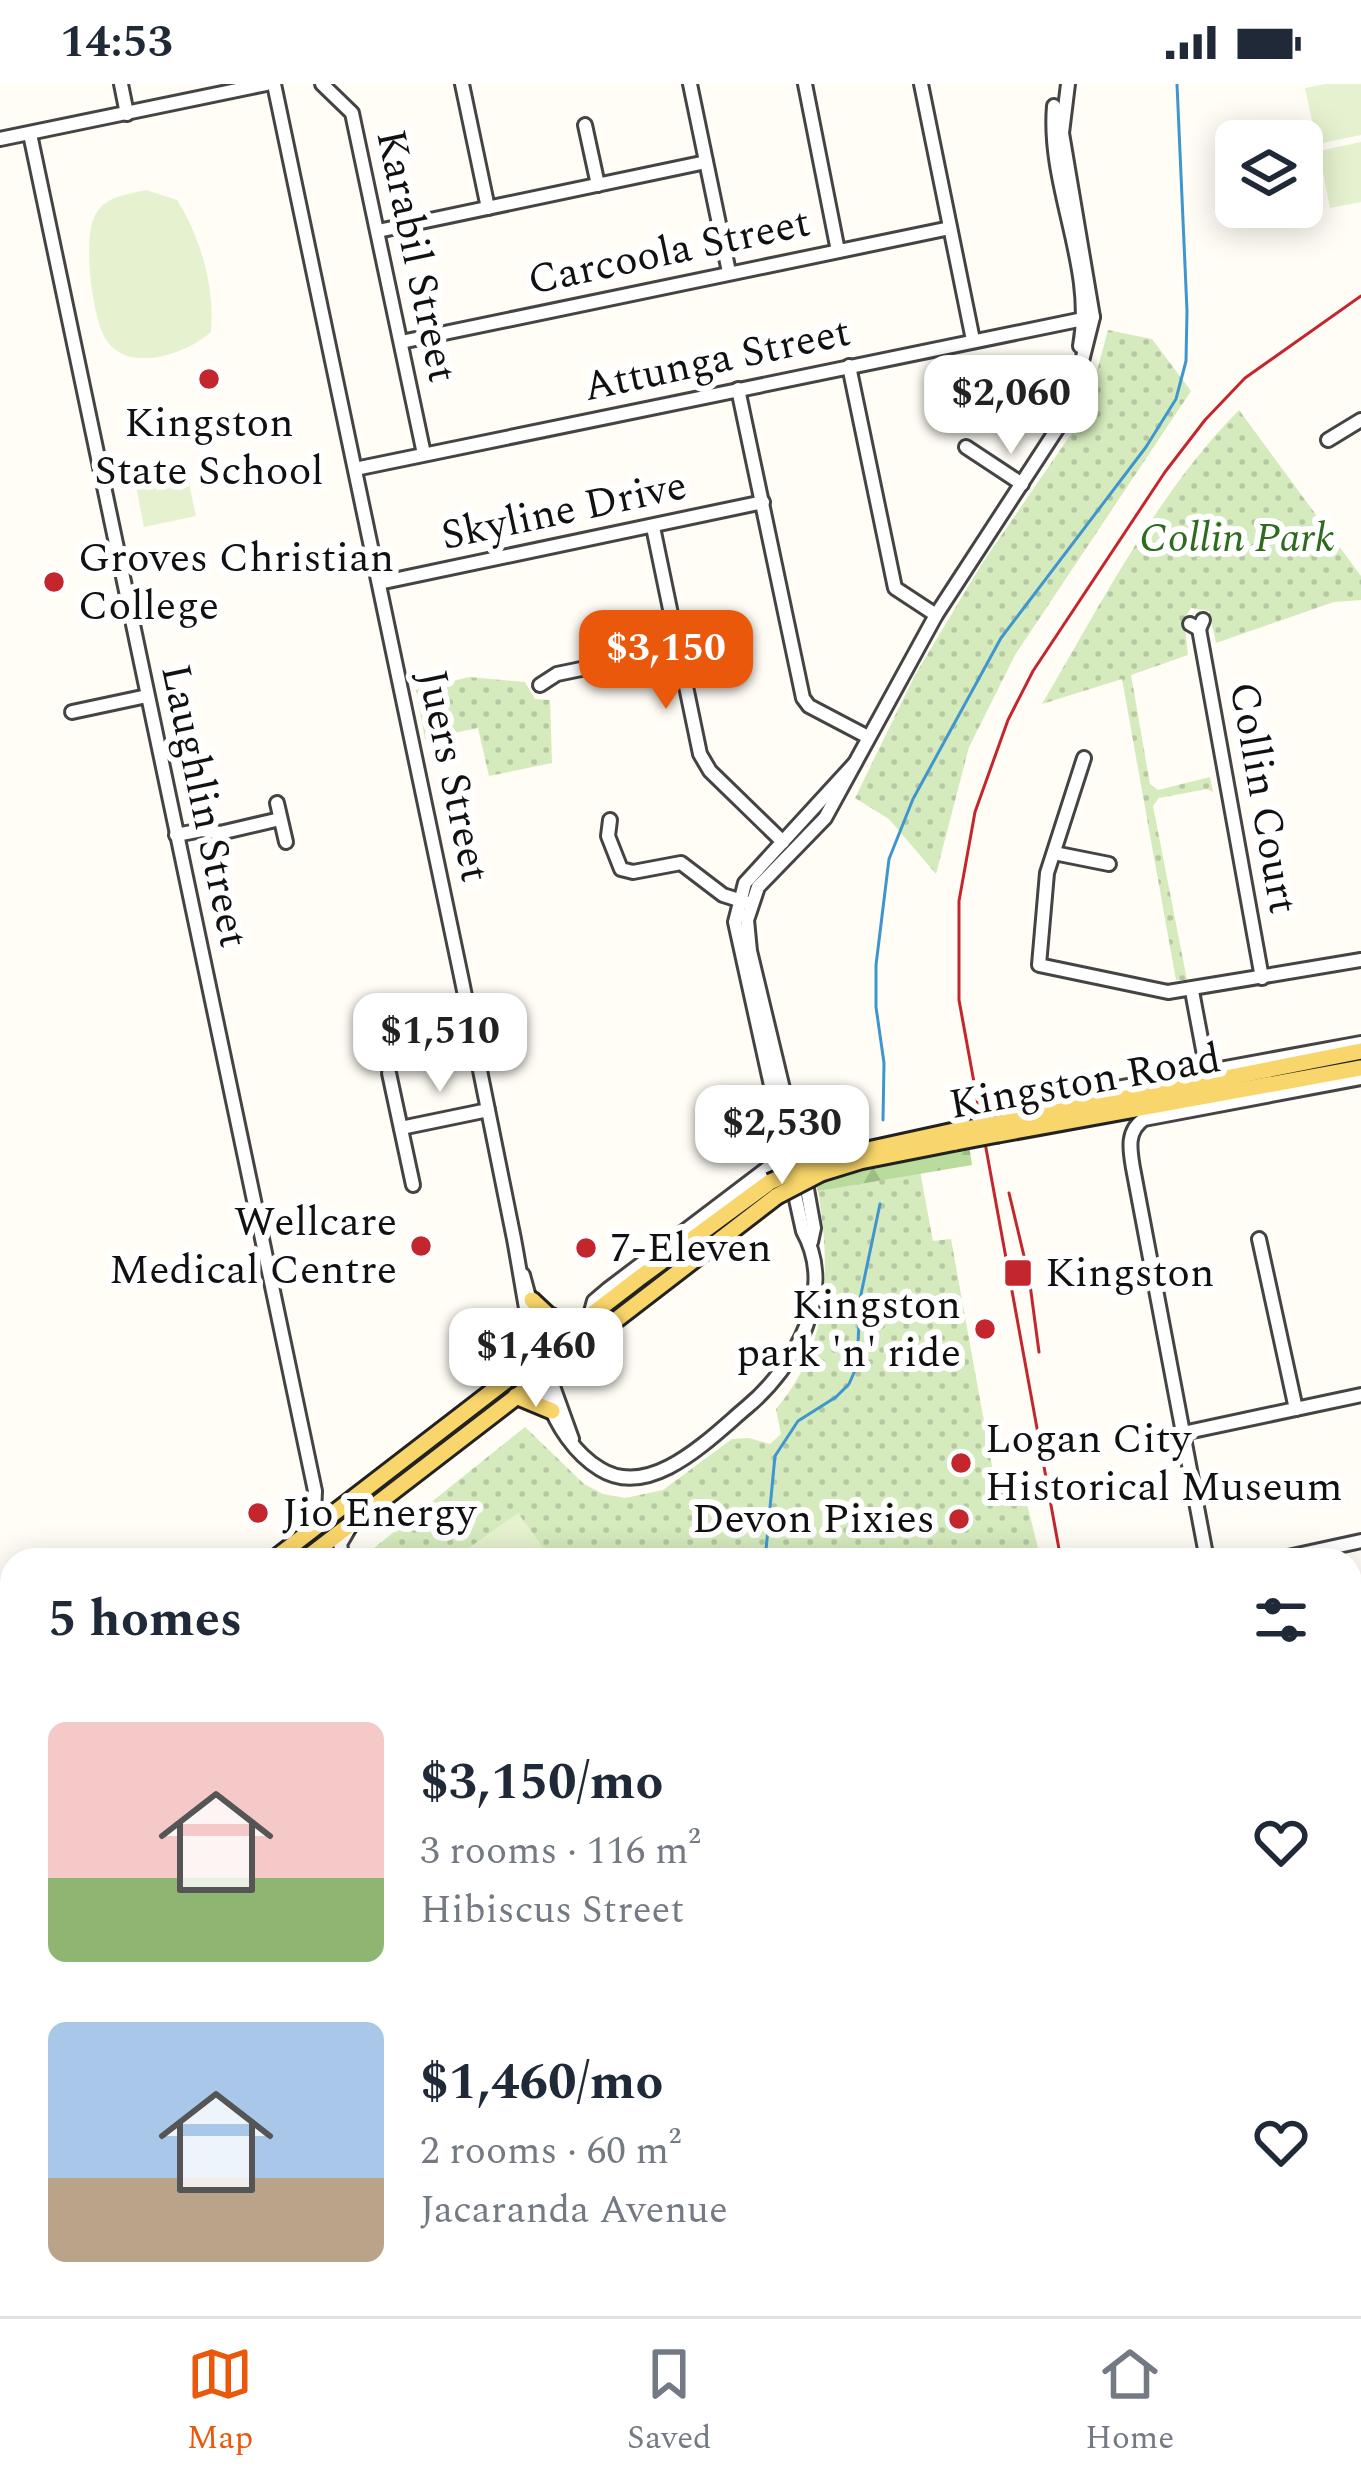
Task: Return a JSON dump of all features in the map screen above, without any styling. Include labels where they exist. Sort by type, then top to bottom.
[{"type":"main road","name":"Kingston Road","points":[[292,1548],[350,1514],[516,1396],[590,1316],[773,1189],[819,1167],[999,1122],[1361,1047]]},
{"type":"main road","name":"Kingston Road","points":[[999,1122],[1361,1068]]},
{"type":"main road","name":"Kingston Road","points":[[316,1548],[350,1514],[773,1189]]},
{"type":"main road","points":[[532,1300],[548,1315],[575,1328]]},
{"type":"main road","points":[[516,1396],[552,1411]]},
{"type":"street","points":[[121,84],[127,114]]},
{"type":"street","points":[[0,140],[270,84]]},
{"type":"street","name":"Juers Street","points":[[270,84],[542,1364]]},
{"type":"street","name":"Karabil Street","points":[[322,84],[352,113],[424,454]]},
{"type":"street","points":[[462,84],[488,208]]},
{"type":"street","points":[[690,84],[729,272]]},
{"type":"street","points":[[805,84],[838,251]]},
{"type":"street","points":[[921,84],[973,340]]},
{"type":"street","points":[[542,1364],[552,1411],[562,1431],[600,1469],[622,1478],[641,1478],[672,1464],[747,1407],[776,1380],[803,1335],[814,1287],[810,1244],[814,1228],[750,951],[744,902],[854,764],[936,615],[1055,434],[1078,389],[1088,317],[1054,159],[1053,118],[1064,84]]},
{"type":"street","points":[[585,125],[598,184]]},
{"type":"street","name":"Laughlin Street","points":[[30,134],[314,1491]]},
{"type":"street","points":[[378,231],[706,162]]},
{"type":"street","name":"Carcoola Street","points":[[401,341],[950,228]]},
{"type":"street","name":"Attunga Street","points":[[355,469],[1088,317]]},
{"type":"street","points":[[850,366],[895,588],[936,615]]},
{"type":"street","points":[[738,389],[803,698],[808,706],[868,737]]},
{"type":"street","points":[[1328,440],[1361,420]]},
{"type":"street","points":[[967,447],[1022,484]]},
{"type":"street","name":"Skyline Drive","points":[[379,583],[763,502]]},
{"type":"street","points":[[653,526],[702,759],[783,842]]},
{"type":"street","name":"Collin Court","points":[[1197,624],[1262,978]]},
{"type":"street","points":[[540,685],[557,674],[678,649]]},
{"type":"street","points":[[72,712],[147,696]]},
{"type":"street","points":[[1084,758],[1047,873],[1039,965],[1168,992],[1361,960]]},
{"type":"street","points":[[277,803],[286,842]]},
{"type":"street","points":[[176,836],[202,830],[220,833],[280,819]]},
{"type":"street","points":[[610,820],[608,836],[621,869],[633,872],[681,862],[723,896],[744,902]]},
{"type":"street","points":[[810,1244],[803,1231],[737,941],[745,884],[783,842],[811,823]]},
{"type":"street","points":[[1054,854],[1108,864]]},
{"type":"street","points":[[1192,991],[1208,1072]]},
{"type":"street","name":"Kingston Road","points":[[999,1122],[1208,1072],[1361,1047]]},
{"type":"street","points":[[389,1073],[413,1185]]},
{"type":"street","points":[[1205,1548],[1129,1145],[1135,1126],[1144,1119],[1361,1078]]},
{"type":"street","points":[[400,1128],[488,1110]]},
{"type":"street","name":"Kingston Road","points":[[590,1316],[593,1301],[786,1154]]},
{"type":"street","points":[[1259,1239],[1296,1409]]},
{"type":"street","name":"Juers Street","points":[[520,1270],[519,1287],[542,1364]]},
{"type":"street","points":[[542,1364],[572,1440]]},
{"type":"street","points":[[1183,1433],[1361,1395]]},
{"type":"street","points":[[314,1491],[350,1514],[340,1548]]},
{"type":"street","points":[[286,1548],[311,1524],[314,1491]]},
{"type":"green space","points":[[1361,84],[1361,135],[1323,143],[1323,120],[1312,120],[1305,88]]},
{"type":"green space","points":[[1361,142],[1361,202],[1330,208],[1323,150]]},
{"type":"green space","points":[[146,190],[177,200],[186,215],[204,264],[212,315],[211,332],[200,340],[172,353],[141,358],[127,356],[105,338],[89,255],[92,223],[101,207],[119,196]]},
{"type":"green space","points":[[1108,330],[1152,339],[1191,391],[1015,655],[969,747],[936,874],[889,819],[855,798],[915,675],[981,565],[1078,424]]},
{"type":"green space","name":"Collin Park","points":[[1239,410],[1361,576],[1361,600],[1334,602],[1216,643],[1209,611],[1191,608],[1184,619],[1188,655],[1131,675],[1150,784],[1158,790],[1210,777],[1213,792],[1207,789],[1159,798],[1153,806],[1187,980],[1176,980],[1122,679],[1042,704],[1156,513]]},
{"type":"green space","points":[[186,470],[196,516],[144,527],[135,481]]},
{"type":"green space","points":[[469,677],[525,682],[535,699],[550,700],[552,763],[489,776],[478,728],[425,739],[416,690]]},
{"type":"green space","points":[[969,1145],[972,1165],[818,1191],[815,1184],[859,1168]]},
{"type":"green space","points":[[920,1171],[933,1241],[951,1239],[996,1488],[1022,1484],[1038,1548],[374,1548],[525,1427],[584,1484],[625,1498],[663,1490],[732,1439],[770,1444],[781,1434],[776,1409],[807,1359],[822,1306],[825,1249],[818,1191]]},
{"type":"green space","points":[[518,1513],[543,1548],[469,1548]]},
{"type":"waterway","points":[[883,1120],[876,965],[889,859],[913,799],[1001,638],[1146,447],[1176,399],[1186,361],[1187,311],[1177,84]]},
{"type":"waterway","points":[[766,1548],[775,1456],[798,1421],[836,1397],[857,1366],[860,1299],[880,1204]]},
{"type":"railway","points":[[1059,1548],[959,1000],[959,901],[975,812],[1008,720],[1033,671],[1165,472],[1245,378],[1361,296]]},
{"type":"railway","points":[[1009,1193],[1029,1277],[1039,1352]]},
{"type":"place","name":"Kingston State School","points":[[209,379]]},
{"type":"place","name":"Groves Christian College","points":[[54,582]]},
{"type":"place","name":"Wellcare Medical Centre","points":[[421,1246]]},
{"type":"place","name":"7-Eleven","points":[[586,1248]]},
{"type":"place","name":"Kingston","points":[[1018,1273]]},
{"type":"place","name":"Kingston park 'n' ride","points":[[985,1329]]},
{"type":"place","name":"Logan City Historical Museum","points":[[961,1463]]},
{"type":"place","name":"Jio Energy","points":[[258,1513]]},
{"type":"place","name":"Devon Pixies","points":[[959,1519]]}]
